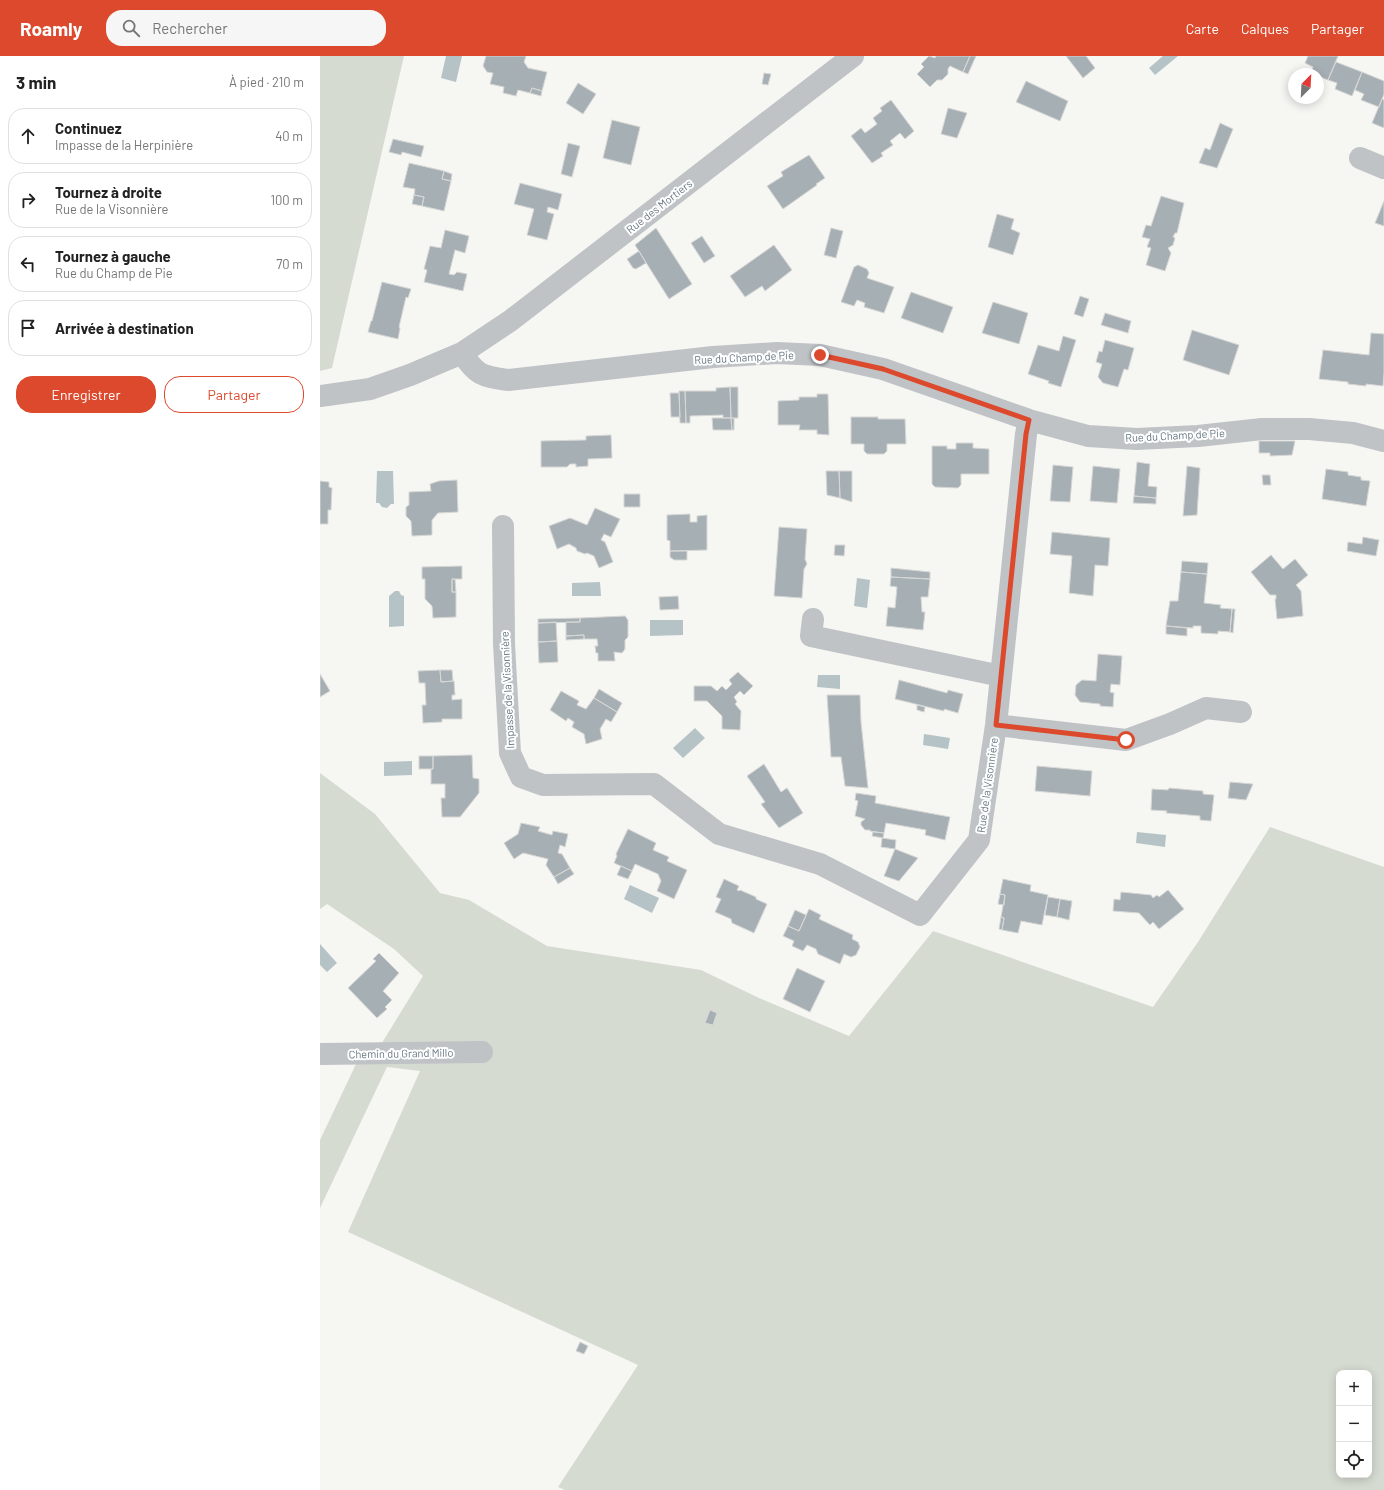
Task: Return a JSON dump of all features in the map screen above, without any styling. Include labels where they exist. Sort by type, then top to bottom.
[{"type":"street","name":"Rue des Mortiers","points":[[320,396],[370,389],[410,376],[462,353],[510,322],[832,63],[854,56]]},
{"type":"street","points":[[1360,158],[1384,168]]},
{"type":"street","name":"Rue du Champ de Pie","points":[[462,353],[470,365],[480,375],[508,380],[713,357],[777,353],[820,355],[883,369],[1029,420],[1088,436],[1145,438],[1198,436],[1262,429],[1309,429],[1353,433],[1384,441]]},
{"type":"street","name":"Rue de la Visonnière","points":[[920,915],[979,840],[996,725],[1029,420]]},
{"type":"street","name":"Impasse de la Visonnière","points":[[503,526],[504,644],[510,753],[521,777],[543,785],[654,784],[719,834],[820,864],[920,915]]},
{"type":"street","points":[[813,619],[811,636],[1001,676]]},
{"type":"street","points":[[996,725],[1126,740],[1170,724],[1206,708],[1241,712]]},
{"type":"street","name":"Chemin du Grand Millo","points":[[320,1054],[482,1052]]},
{"type":"shaded area","points":[[320,56],[404,56],[332,368],[320,371]]},
{"type":"shaded area","points":[[446,56],[462,56],[456,82],[441,78]]},
{"type":"shaded area","points":[[1163,56],[1178,56],[1155,75],[1149,68]]},
{"type":"shaded area","points":[[377,471],[393,471],[394,504],[391,504],[387,508],[382,507],[379,503],[376,503]]},
{"type":"shaded area","points":[[857,578],[870,580],[867,608],[854,606]]},
{"type":"shaded area","points":[[600,582],[601,596],[572,596],[572,583]]},
{"type":"shaded area","points":[[395,591],[399,591],[401,595],[404,596],[404,626],[389,627],[389,596]]},
{"type":"shaded area","points":[[650,620],[683,620],[683,635],[650,636]]},
{"type":"shaded area","points":[[818,675],[840,675],[840,689],[817,687]]},
{"type":"shaded area","points":[[695,728],[705,738],[683,758],[673,748]]},
{"type":"shaded area","points":[[924,734],[950,738],[948,749],[923,745]]},
{"type":"shaded area","points":[[412,761],[412,775],[384,776],[384,762]]},
{"type":"shaded area","points":[[320,773],[375,814],[440,893],[469,900],[547,946],[701,970],[759,998],[849,1036],[933,931],[1153,1007],[1198,942],[1270,827],[1384,867],[1384,1490],[565,1490],[558,1487],[638,1365],[348,1232],[420,1071],[387,1067],[320,1208],[320,1140],[356,1064],[369,1064],[423,976],[394,949],[327,904],[320,909]]},
{"type":"shaded area","points":[[1137,832],[1166,835],[1165,847],[1136,843]]},
{"type":"shaded area","points":[[630,885],[659,898],[652,913],[624,899]]},
{"type":"shaded area","points":[[320,944],[337,963],[327,972],[320,965]]},
{"type":"building","points":[[486,56],[526,56],[524,62],[528,68],[547,72],[542,91],[532,88],[530,93],[518,90],[516,96],[503,93],[504,87],[490,84],[493,73],[487,72],[483,66]]},
{"type":"building","points":[[929,56],[935,58],[936,56],[970,56],[963,72],[950,66],[948,69],[948,74],[942,80],[937,80],[930,87],[917,74],[924,67],[921,64]]},
{"type":"building","points":[[970,56],[976,56],[968,74],[963,72]]},
{"type":"building","points":[[1066,56],[1086,56],[1095,68],[1083,78]]},
{"type":"building","points":[[1308,56],[1338,56],[1328,80],[1324,78],[1324,68],[1313,68],[1305,63]]},
{"type":"building","points":[[1336,62],[1362,72],[1352,96],[1335,89],[1337,83],[1328,80]]},
{"type":"building","points":[[1362,72],[1384,81],[1384,94],[1379,107],[1361,100],[1364,94],[1355,90]]},
{"type":"building","points":[[764,73],[771,74],[768,85],[762,84]]},
{"type":"building","points":[[1026,81],[1068,101],[1060,121],[1016,102]]},
{"type":"building","points":[[578,83],[596,94],[583,114],[566,103]]},
{"type":"building","points":[[532,88],[542,91],[541,96],[530,93]]},
{"type":"building","points":[[1382,99],[1384,100],[1384,128],[1372,123]]},
{"type":"building","points":[[891,100],[914,131],[905,139],[900,133],[890,141],[893,145],[881,153],[883,156],[872,163],[851,136],[861,128],[865,133],[877,124],[873,118],[882,111],[880,108]]},
{"type":"building","points":[[948,108],[967,113],[957,138],[941,134]]},
{"type":"building","points":[[612,120],[640,127],[631,165],[603,158]]},
{"type":"building","points":[[1220,123],[1233,129],[1217,168],[1199,163],[1205,148],[1210,150]]},
{"type":"building","points":[[393,139],[424,146],[421,157],[402,152],[401,155],[389,152]]},
{"type":"building","points":[[568,143],[580,146],[572,177],[561,174]]},
{"type":"building","points":[[809,155],[825,178],[783,209],[767,186],[783,176],[781,172]]},
{"type":"building","points":[[409,163],[444,171],[442,179],[451,181],[444,211],[422,206],[424,197],[414,195],[415,189],[403,187]]},
{"type":"building","points":[[444,171],[452,174],[451,181],[442,179]]},
{"type":"building","points":[[520,183],[562,194],[558,210],[548,207],[547,212],[554,214],[547,240],[527,235],[534,209],[514,204]]},
{"type":"building","points":[[414,195],[424,197],[422,206],[412,204]]},
{"type":"building","points":[[1161,196],[1184,203],[1177,233],[1175,233],[1173,237],[1175,238],[1173,245],[1168,248],[1171,253],[1165,271],[1146,265],[1151,248],[1147,247],[1150,239],[1142,237],[1146,225],[1151,226]]},
{"type":"building","points":[[1384,201],[1384,226],[1375,223]]},
{"type":"building","points":[[997,214],[1014,219],[1011,229],[1020,233],[1013,255],[988,247]]},
{"type":"building","points":[[656,228],[692,284],[669,299],[635,245]]},
{"type":"building","points":[[831,228],[843,231],[836,258],[824,255]]},
{"type":"building","points":[[445,230],[469,236],[465,253],[455,250],[449,274],[454,275],[457,272],[467,274],[463,291],[424,282],[427,270],[424,269],[430,246],[441,248]]},
{"type":"building","points":[[702,236],[715,256],[704,263],[691,243]]},
{"type":"building","points":[[774,245],[792,270],[765,291],[762,286],[745,297],[730,276]]},
{"type":"building","points":[[639,251],[646,263],[636,269],[633,268],[627,259]]},
{"type":"building","points":[[858,265],[867,269],[869,273],[867,278],[894,287],[884,313],[864,307],[865,303],[857,300],[854,306],[841,302],[854,267]]},
{"type":"building","points":[[382,282],[411,289],[408,298],[406,297],[399,327],[398,339],[368,332]]},
{"type":"building","points":[[911,292],[953,307],[943,333],[901,318]]},
{"type":"building","points":[[1080,296],[1089,299],[1083,317],[1074,314]]},
{"type":"building","points":[[993,302],[1028,313],[1019,344],[982,333]]},
{"type":"building","points":[[1105,313],[1131,321],[1128,333],[1101,325]]},
{"type":"building","points":[[1192,330],[1239,345],[1229,375],[1183,360]]},
{"type":"building","points":[[1371,333],[1384,334],[1383,386],[1366,384],[1366,386],[1348,384],[1348,382],[1319,379],[1323,350],[1369,355]]},
{"type":"building","points":[[1063,336],[1076,340],[1061,387],[1028,374],[1038,345],[1059,351]]},
{"type":"building","points":[[1105,340],[1134,348],[1128,370],[1124,369],[1118,387],[1103,383],[1098,377],[1102,364],[1096,362],[1099,351],[1102,352]]},
{"type":"building","points":[[730,387],[738,387],[738,418],[731,418]]},
{"type":"building","points":[[730,387],[731,418],[723,418],[723,415],[690,416],[690,423],[686,423],[685,391],[716,391],[716,388]]},
{"type":"building","points":[[679,391],[685,391],[686,423],[680,423]]},
{"type":"building","points":[[670,393],[679,393],[680,417],[671,417]]},
{"type":"building","points":[[817,394],[828,394],[829,435],[817,434],[817,430],[799,430],[800,425],[778,425],[778,401],[799,400],[799,397],[817,397]]},
{"type":"building","points":[[851,417],[905,419],[906,444],[887,444],[887,451],[884,454],[867,454],[864,451],[864,444],[851,444]]},
{"type":"building","points":[[712,418],[731,418],[732,430],[713,430]]},
{"type":"building","points":[[731,418],[734,418],[734,430],[732,430]]},
{"type":"building","points":[[611,435],[612,458],[588,459],[588,466],[576,467],[576,464],[570,464],[567,467],[541,467],[541,441],[586,440],[586,436]]},
{"type":"building","points":[[1259,441],[1295,441],[1292,455],[1270,456],[1270,453],[1259,453]]},
{"type":"building","points":[[956,443],[973,443],[973,448],[989,449],[989,474],[961,474],[961,485],[958,488],[935,487],[932,484],[932,446],[947,446],[947,449],[956,449]]},
{"type":"building","points":[[1137,462],[1150,464],[1148,486],[1157,487],[1156,498],[1134,496]]},
{"type":"building","points":[[1053,465],[1073,467],[1070,502],[1050,501]]},
{"type":"building","points":[[1093,466],[1120,469],[1117,503],[1090,501]]},
{"type":"building","points":[[1187,466],[1200,468],[1197,515],[1183,516]]},
{"type":"building","points":[[1326,469],[1348,472],[1348,475],[1361,477],[1361,480],[1370,481],[1366,506],[1322,499]]},
{"type":"building","points":[[826,471],[839,471],[840,498],[827,495]]},
{"type":"building","points":[[839,471],[852,471],[852,502],[840,498]]},
{"type":"building","points":[[1262,475],[1270,475],[1271,485],[1263,485]]},
{"type":"building","points":[[457,480],[458,512],[438,513],[432,520],[432,535],[412,536],[411,521],[406,516],[406,507],[409,505],[409,492],[431,491],[430,484],[439,481]]},
{"type":"building","points":[[320,481],[329,482],[329,487],[332,488],[331,510],[328,510],[328,524],[320,524]]},
{"type":"building","points":[[624,494],[640,494],[640,507],[624,507]]},
{"type":"building","points":[[1134,496],[1156,498],[1156,504],[1133,503]]},
{"type":"building","points":[[595,508],[620,519],[611,537],[604,534],[601,540],[605,542],[613,562],[599,568],[594,556],[577,551],[576,548],[569,544],[557,549],[549,526],[570,518],[587,525]]},
{"type":"building","points":[[690,514],[690,522],[697,522],[697,516],[707,515],[707,550],[670,551],[670,541],[667,540],[667,515]]},
{"type":"building","points":[[779,527],[807,529],[805,559],[807,564],[804,569],[802,598],[774,596]]},
{"type":"building","points":[[1052,532],[1110,538],[1108,566],[1095,565],[1093,596],[1069,593],[1072,556],[1050,554]]},
{"type":"building","points":[[1363,537],[1379,540],[1376,556],[1347,551],[1348,542],[1362,544]]},
{"type":"building","points":[[835,545],[845,545],[844,556],[834,555]]},
{"type":"building","points":[[670,551],[687,551],[687,560],[674,560],[670,557]]},
{"type":"building","points":[[1271,555],[1283,569],[1295,559],[1308,575],[1296,585],[1301,591],[1303,616],[1277,619],[1276,595],[1270,595],[1251,572]]},
{"type":"building","points":[[1182,561],[1208,563],[1207,574],[1181,572]]},
{"type":"building","points":[[462,566],[462,579],[452,579],[452,592],[456,592],[456,617],[433,618],[432,606],[425,599],[425,579],[422,579],[422,567]]},
{"type":"building","points":[[891,568],[930,572],[930,579],[891,577]]},
{"type":"building","points":[[1181,572],[1207,574],[1204,603],[1221,605],[1220,608],[1232,609],[1230,632],[1218,631],[1218,634],[1201,633],[1201,626],[1193,626],[1193,628],[1166,626],[1170,601],[1178,601]]},
{"type":"building","points":[[891,577],[930,579],[928,597],[921,597],[922,612],[925,612],[923,630],[886,626],[888,607],[895,608],[897,587],[890,586]]},
{"type":"building","points":[[452,579],[455,579],[456,592],[452,592]]},
{"type":"building","points":[[678,596],[679,609],[660,610],[659,597]]},
{"type":"building","points":[[1232,609],[1235,609],[1233,633],[1230,632]]},
{"type":"building","points":[[625,616],[628,620],[628,637],[625,640],[625,649],[622,653],[614,652],[615,661],[598,661],[598,653],[596,653],[595,646],[598,646],[597,639],[584,639],[584,635],[566,636],[566,622],[580,622],[580,618]]},
{"type":"building","points":[[580,618],[580,622],[538,623],[538,619]]},
{"type":"building","points":[[556,622],[557,641],[538,642],[538,623]]},
{"type":"building","points":[[1166,626],[1187,628],[1187,636],[1166,634]]},
{"type":"building","points":[[584,635],[584,639],[566,640],[566,636]]},
{"type":"building","points":[[557,641],[558,662],[539,663],[538,642]]},
{"type":"building","points":[[1098,654],[1122,656],[1120,685],[1111,684],[1110,692],[1114,693],[1113,707],[1080,702],[1075,695],[1076,685],[1082,680],[1096,681]]},
{"type":"building","points":[[440,670],[441,682],[454,681],[455,695],[452,695],[452,700],[462,699],[462,719],[442,719],[442,722],[423,723],[422,705],[426,705],[425,683],[419,683],[418,671]]},
{"type":"building","points":[[440,670],[452,670],[453,681],[441,682]]},
{"type":"building","points":[[738,672],[753,686],[744,695],[740,691],[734,697],[737,702],[735,704],[741,711],[740,730],[722,729],[722,716],[707,701],[694,701],[694,686],[711,686],[717,691],[722,686],[726,690],[732,684],[729,680]]},
{"type":"building","points":[[320,674],[330,691],[320,697]]},
{"type":"building","points":[[899,680],[947,693],[948,690],[963,694],[958,713],[895,699]]},
{"type":"building","points":[[599,689],[622,703],[617,712],[594,698]]},
{"type":"building","points":[[561,691],[579,701],[577,705],[586,709],[594,698],[617,712],[611,722],[606,719],[600,729],[602,739],[586,744],[584,734],[572,727],[574,722],[568,718],[566,721],[550,710]]},
{"type":"building","points":[[827,695],[860,695],[861,722],[868,788],[845,786],[841,757],[831,757]]},
{"type":"building","points":[[917,705],[925,707],[924,712],[917,710]]},
{"type":"building","points":[[472,755],[473,778],[479,779],[479,793],[460,817],[442,817],[441,798],[445,798],[445,784],[431,784],[433,756]]},
{"type":"building","points":[[419,756],[433,756],[433,769],[419,769]]},
{"type":"building","points":[[764,764],[781,792],[787,788],[803,813],[779,828],[761,804],[765,802],[747,776]]},
{"type":"building","points":[[1037,766],[1092,771],[1090,796],[1035,791]]},
{"type":"building","points":[[1230,782],[1253,784],[1246,800],[1228,798]]},
{"type":"building","points":[[1169,788],[1203,791],[1203,794],[1214,795],[1211,821],[1200,820],[1200,816],[1151,810],[1152,789],[1168,790]]},
{"type":"building","points":[[856,793],[876,796],[875,803],[950,817],[945,840],[925,835],[926,830],[886,823],[884,833],[865,830],[861,825],[861,822],[865,819],[855,816],[858,801],[855,800]]},
{"type":"building","points":[[521,823],[540,827],[538,831],[552,835],[553,831],[568,834],[565,847],[560,845],[558,853],[562,854],[570,868],[554,877],[546,865],[548,859],[523,853],[514,859],[504,843],[518,834]]},
{"type":"building","points":[[628,829],[656,843],[653,850],[669,857],[667,861],[687,870],[674,899],[657,891],[661,881],[658,874],[635,864],[632,871],[614,863],[617,856],[616,854]]},
{"type":"building","points":[[873,832],[884,833],[883,838],[872,836]]},
{"type":"building","points":[[882,838],[896,840],[895,849],[881,847]]},
{"type":"building","points":[[895,849],[918,858],[899,881],[884,876]]},
{"type":"building","points":[[621,866],[632,871],[628,879],[617,875]]},
{"type":"building","points":[[570,868],[574,874],[558,884],[554,877]]},
{"type":"building","points":[[724,879],[739,886],[737,890],[756,897],[756,899],[767,904],[754,933],[732,923],[731,919],[715,912],[721,899],[716,897]]},
{"type":"building","points":[[1003,879],[1031,885],[1030,891],[1048,895],[1042,925],[1021,921],[1018,933],[1002,930],[1004,918],[1001,917],[1005,895],[1000,894]]},
{"type":"building","points":[[1168,890],[1184,909],[1159,929],[1153,922],[1150,925],[1139,913],[1113,911],[1114,899],[1120,900],[1121,892],[1151,895],[1153,898],[1157,895],[1159,897]]},
{"type":"building","points":[[1000,894],[1005,895],[1004,905],[998,904]]},
{"type":"building","points":[[1048,897],[1060,899],[1057,917],[1045,915]]},
{"type":"building","points":[[1060,899],[1072,901],[1069,920],[1057,917]]},
{"type":"building","points":[[809,909],[821,915],[819,919],[853,935],[852,939],[858,942],[860,947],[856,955],[851,957],[844,954],[840,964],[818,954],[816,949],[807,945],[803,951],[792,946],[794,941],[783,936],[788,926],[799,931]]},
{"type":"building","points":[[795,910],[806,915],[799,931],[788,926]]},
{"type":"building","points":[[1001,917],[1004,918],[1002,930],[999,929]]},
{"type":"building","points":[[379,953],[399,973],[383,991],[392,1000],[385,1007],[387,1009],[377,1018],[348,988],[376,961],[373,959]]},
{"type":"building","points":[[797,968],[825,981],[810,1012],[783,999]]},
{"type":"building","points":[[710,1010],[717,1013],[713,1025],[705,1023]]},
{"type":"building","points":[[580,1342],[588,1346],[584,1354],[576,1351]]},
{"type":"route","points":[[820,355],[883,369],[1029,420],[1026,434],[996,725],[1126,740]]}]
